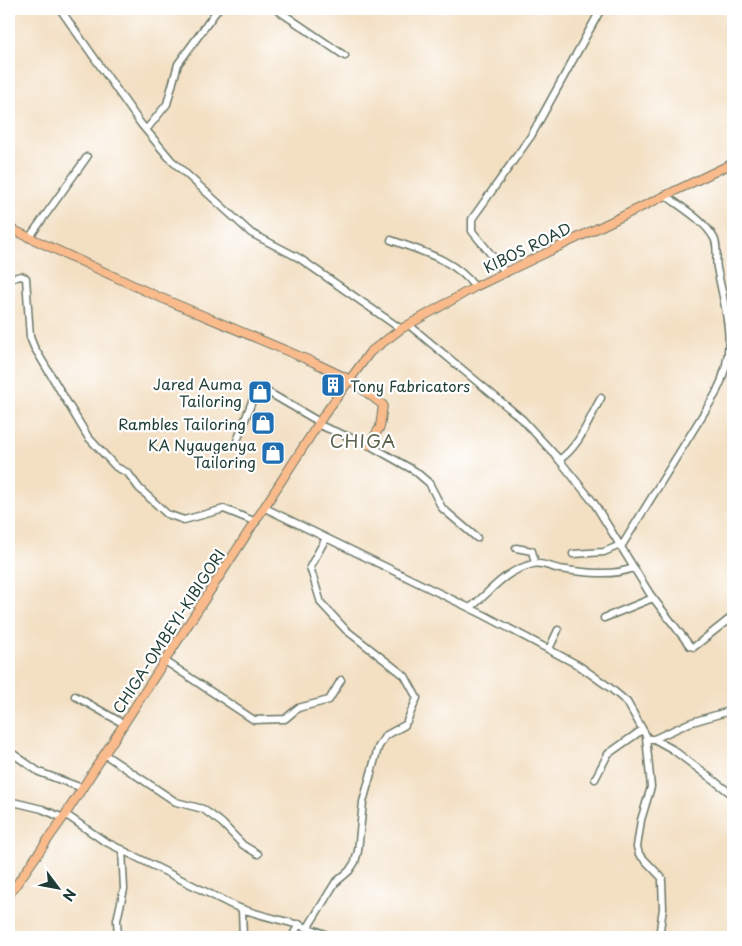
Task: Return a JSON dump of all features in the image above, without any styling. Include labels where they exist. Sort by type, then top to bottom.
[{"type":"main road","name":"KIBOS ROAD","points":[[349,379],[370,352],[401,329],[475,287],[733,163]]},
{"type":"main road","points":[[9,228],[152,294],[299,355],[349,379],[382,406],[380,427],[369,445]]},
{"type":"main road","name":"CHIGA-OMBEYI-KIBIGORI","points":[[9,895],[64,816],[349,379]]},
{"type":"street","points":[[60,9],[146,130],[172,160],[212,195],[247,230],[299,258],[401,329]]},
{"type":"street","points":[[146,130],[167,104],[178,64],[218,9]]},
{"type":"street","points":[[276,9],[345,56]]},
{"type":"street","points":[[506,273],[472,231],[472,219],[531,136],[601,9]]},
{"type":"street","points":[[29,238],[87,157]]},
{"type":"street","points":[[573,554],[604,552],[621,546],[715,395],[722,379],[729,341],[729,319],[716,264],[715,239],[701,223],[665,195]]},
{"type":"street","points":[[391,240],[451,263],[464,273],[475,287]]},
{"type":"street","points":[[9,279],[21,276],[26,279],[30,337],[34,348],[81,426],[116,466],[128,472],[148,497],[175,518],[184,520],[224,509],[256,522]]},
{"type":"street","points":[[409,325],[522,419],[559,460],[594,503],[653,598],[692,647],[733,616]]},
{"type":"street","points":[[237,442],[254,396],[261,388],[310,416],[318,424],[369,445],[426,479],[442,508],[477,538]]},
{"type":"street","points":[[559,460],[571,452],[579,442],[601,398]]},
{"type":"street","points":[[266,508],[549,649],[578,665],[609,686],[633,710],[646,737],[651,787],[641,820],[637,847],[639,854],[662,880],[663,908],[659,937]]},
{"type":"street","points":[[308,927],[335,883],[349,871],[355,862],[358,851],[362,802],[378,748],[385,736],[406,723],[418,698],[405,676],[346,630],[321,603],[310,567],[326,538]]},
{"type":"street","points":[[516,548],[532,551],[535,563]]},
{"type":"street","points":[[470,608],[486,596],[505,575],[535,563],[560,569],[602,573],[633,568]]},
{"type":"street","points":[[604,618],[653,598]]},
{"type":"street","points":[[549,649],[558,630]]},
{"type":"street","points":[[165,661],[254,720],[285,718],[298,708],[329,700],[341,680]]},
{"type":"street","points":[[75,696],[124,724]]},
{"type":"street","points":[[654,739],[689,723],[733,710]]},
{"type":"street","points":[[595,779],[608,754],[642,730]]},
{"type":"street","points":[[646,737],[654,739],[672,749],[733,795]]},
{"type":"street","points":[[9,751],[39,772],[82,788]]},
{"type":"street","points":[[104,754],[175,801],[203,809],[222,823],[243,845],[258,854]]},
{"type":"street","points":[[9,802],[64,816],[104,841],[242,910],[299,924],[331,937]]},
{"type":"street","points":[[118,937],[117,920],[124,888],[122,849]]},
{"type":"street","points":[[242,910],[243,937]]},
{"type":"street","points":[[292,937],[299,924]]},
{"type":"place","name":"Tony Fabricators","points":[[333,385]]},
{"type":"place","name":"Jared Auma Tailoring","points":[[260,392]]},
{"type":"place","name":"Rambles Tailoring","points":[[263,423]]},
{"type":"place","name":"KA Nyaugenya Tailoring","points":[[273,453]]},
{"type":"district","name":"CHIGA","points":[[363,440]]}]
